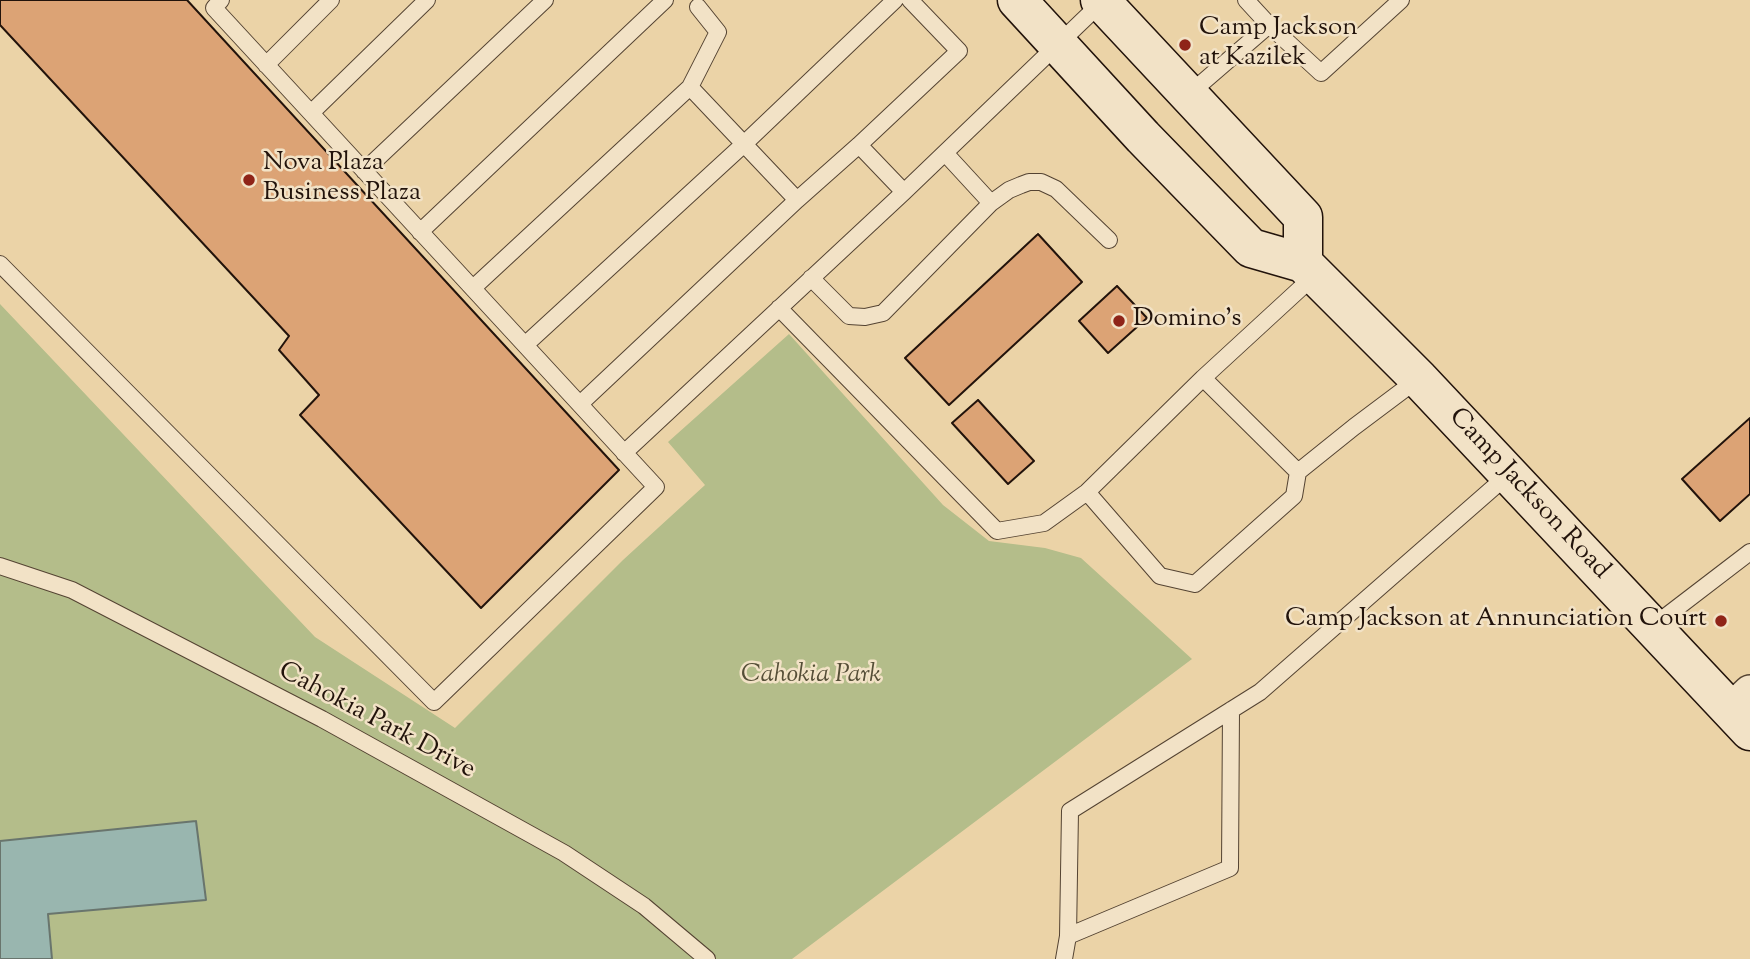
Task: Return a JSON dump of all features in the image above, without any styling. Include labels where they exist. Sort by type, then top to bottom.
[{"type":"main road","name":"Camp Jackson Road","points":[[1017,0],[1143,137],[1251,248],[1309,269],[1419,379],[1652,627],[1744,711]]},
{"type":"main road","points":[[1102,1],[1303,216],[1309,269]]},
{"type":"lane","points":[[0,264],[435,702],[656,486],[214,8],[222,0]]},
{"type":"lane","points":[[266,65],[331,0]]},
{"type":"lane","points":[[311,113],[428,0]]},
{"type":"lane","points":[[364,171],[545,0]]},
{"type":"lane","points":[[421,232],[665,0]]},
{"type":"lane","points":[[525,345],[744,144],[895,0]]},
{"type":"lane","points":[[580,404],[959,51],[910,0]]},
{"type":"lane","points":[[1247,0],[1269,25],[1321,74],[1401,0]]},
{"type":"lane","points":[[624,453],[904,192],[1102,1]]},
{"type":"lane","points":[[473,288],[690,87],[718,32],[698,2]]},
{"type":"lane","points":[[1188,95],[1269,25]]},
{"type":"lane","points":[[690,87],[797,200]]},
{"type":"lane","points":[[859,145],[904,192]]},
{"type":"lane","points":[[945,153],[991,203]]},
{"type":"lane","points":[[811,278],[849,316],[865,317],[883,313],[991,203],[1009,190],[1029,182],[1041,182],[1056,189],[1109,240]]},
{"type":"lane","points":[[779,308],[997,531],[1044,523],[1087,492],[1309,269]]},
{"type":"lane","points":[[1203,378],[1298,472]]},
{"type":"lane","points":[[1087,492],[1160,576],[1195,584],[1294,496],[1298,472],[1419,379]]},
{"type":"lane","points":[[1064,959],[1068,936],[1070,811],[1260,692],[1509,474]]},
{"type":"lane","points":[[1652,627],[1750,552]]},
{"type":"lane","name":"Cahokia Park Drive","points":[[0,566],[72,590],[322,719],[552,846],[643,906],[708,959]]},
{"type":"lane","points":[[1068,936],[1230,868],[1231,710]]},
{"type":"green space","name":"Cahokia Park","points":[[0,304],[315,637],[455,728],[623,560],[705,485],[668,442],[789,334],[943,505],[989,541],[1045,548],[1081,558],[1192,659],[792,959],[0,959]]},
{"type":"water","points":[[196,821],[206,900],[48,914],[52,959],[0,959],[0,841]]},
{"type":"building","name":"Nova Plaza Business Plaza","points":[[0,0],[187,0],[619,470],[481,608],[300,415],[319,395],[279,350],[289,336],[0,25]]},
{"type":"building","points":[[1038,234],[1082,282],[949,405],[905,358]]},
{"type":"building","points":[[1117,286],[1147,318],[1108,353],[1079,321]]},
{"type":"building","points":[[978,400],[1034,461],[1008,484],[952,423]]},
{"type":"building","points":[[1750,418],[1750,494],[1720,521],[1682,479]]},
{"type":"place","name":"Camp Jackson at Kazilek","points":[[1185,45]]},
{"type":"place","name":"Nova Plaza Business Plaza","points":[[249,180]]},
{"type":"place","name":"Domino's","points":[[1119,321]]},
{"type":"place","name":"Camp Jackson at Annunciation Court","points":[[1721,621]]}]
